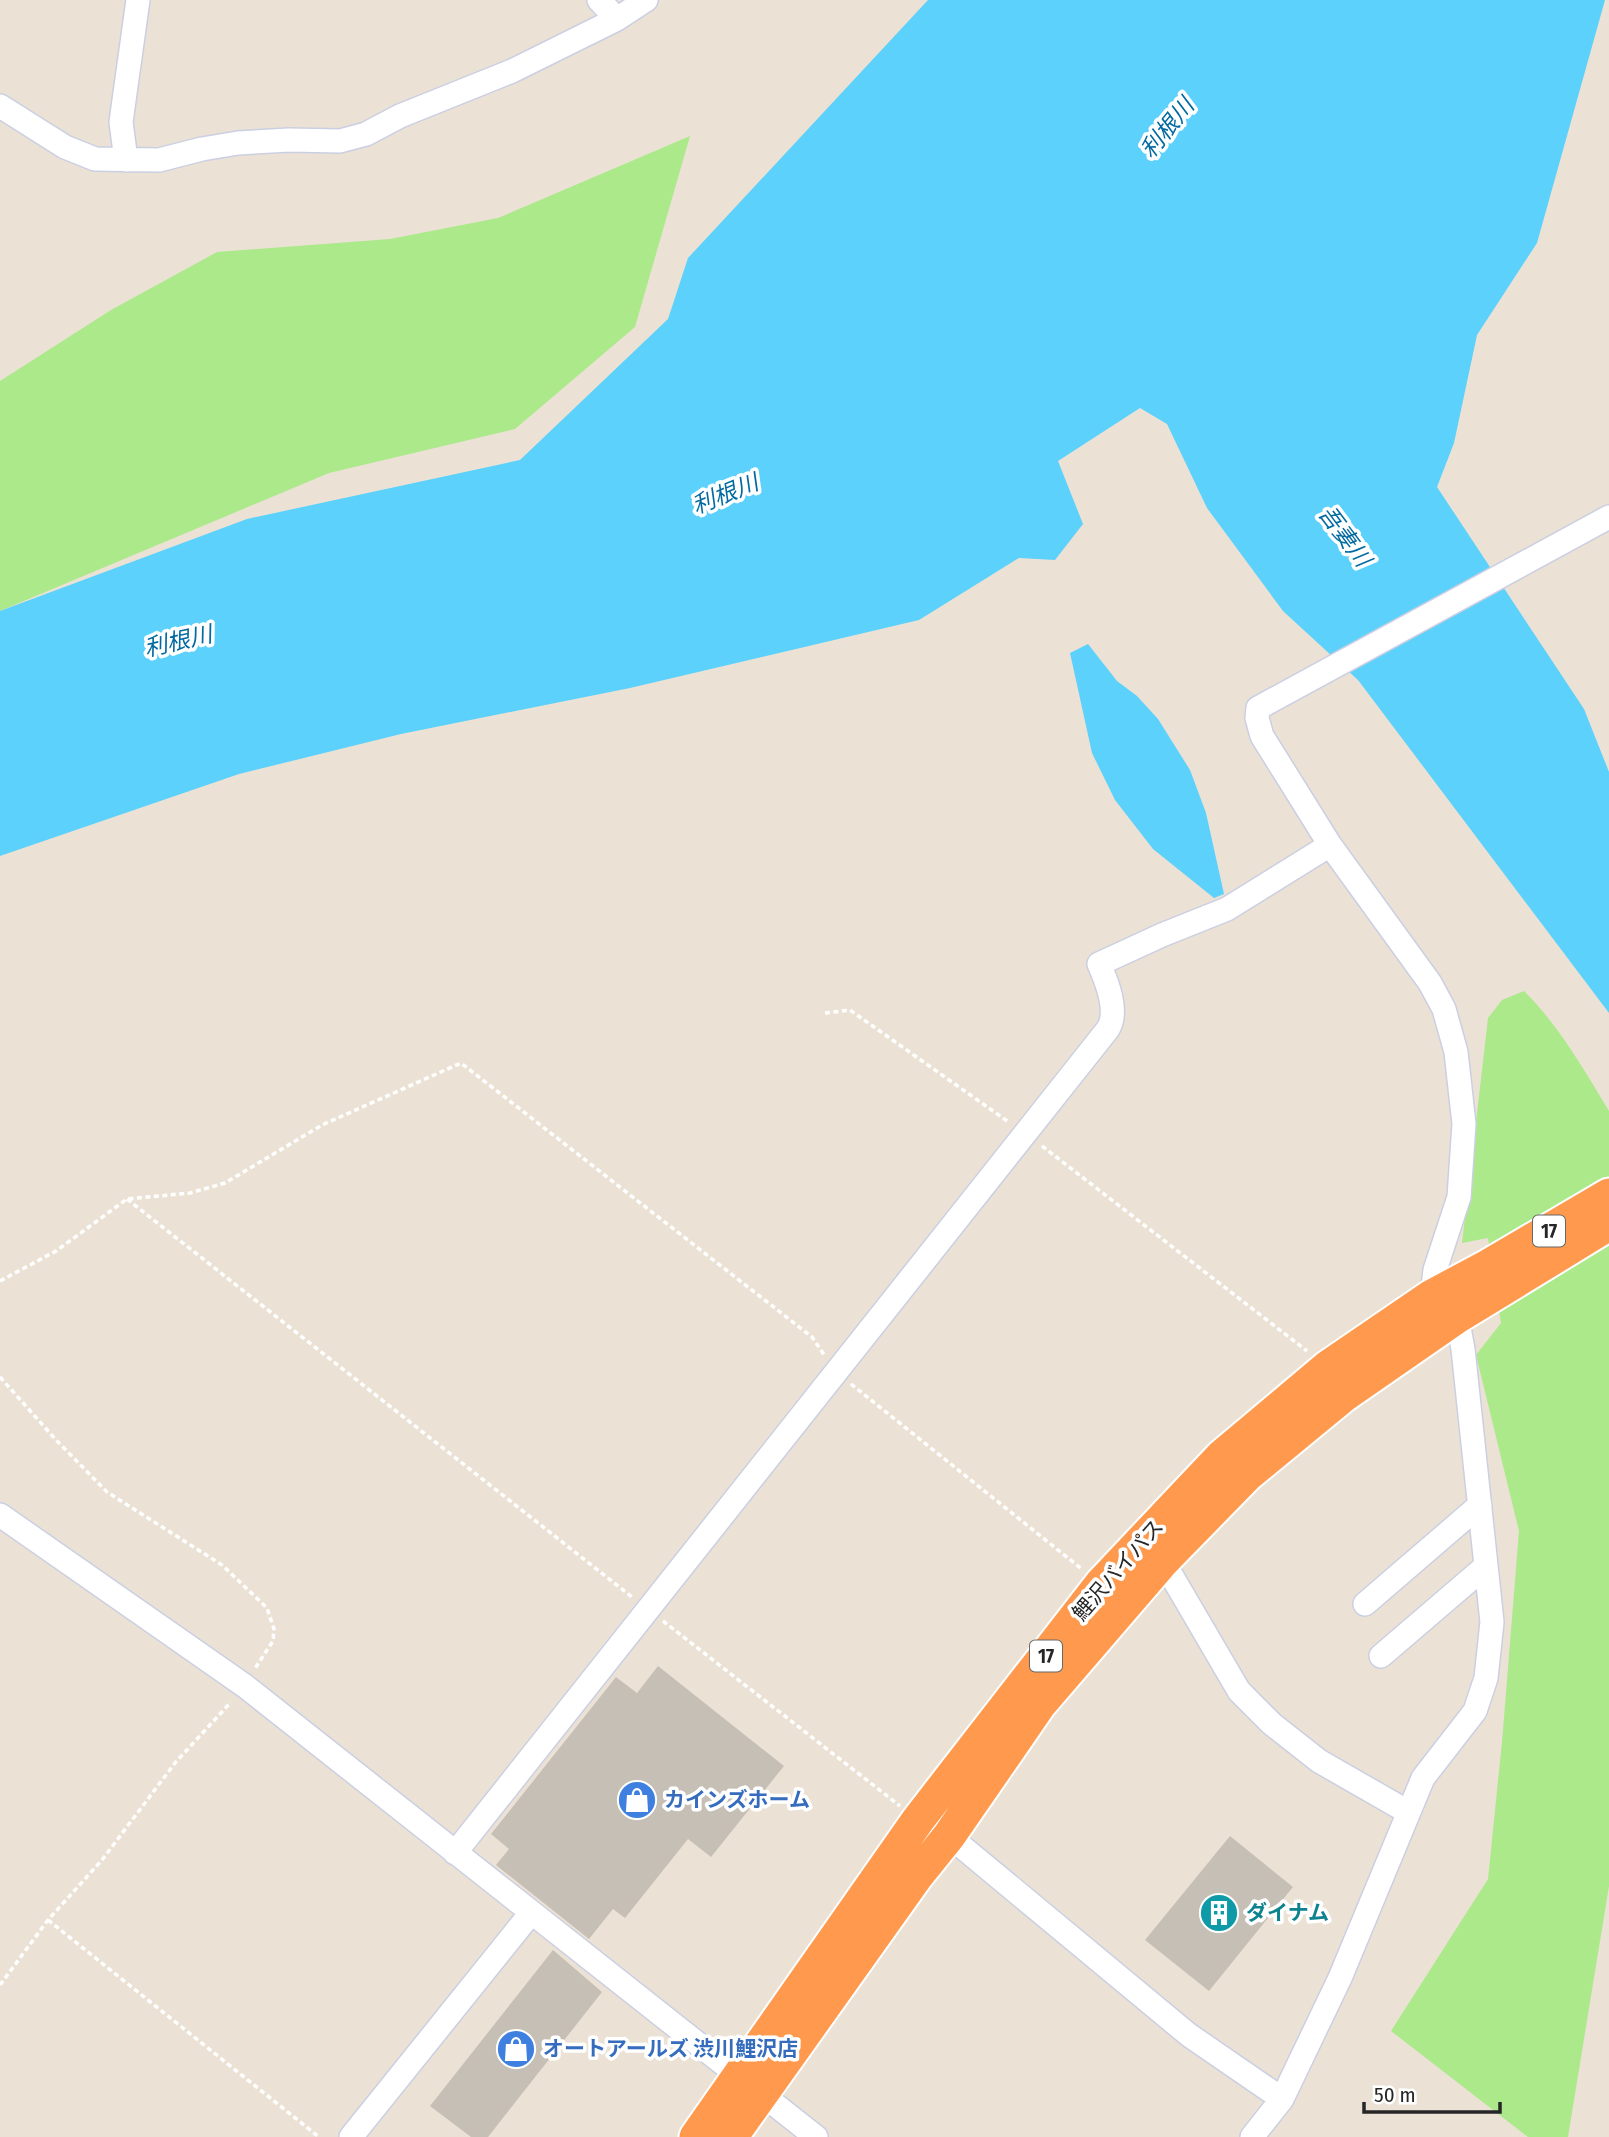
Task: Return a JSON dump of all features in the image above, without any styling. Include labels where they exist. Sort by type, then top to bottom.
[{"type":"highway","name":"鯉沢バイパス","points":[[696,2137],[751,2084],[949,1836],[1040,1704],[1163,1561],[1247,1475],[1343,1396],[1457,1317],[1491,1281],[1609,1195]]},
{"type":"highway","name":"鯉沢バイパス","points":[[731,2137],[751,2084],[918,1820],[1101,1584],[1221,1457],[1328,1367],[1432,1296],[1491,1281],[1609,1224]]},
{"type":"street","points":[[126,160],[121,122],[138,0]]},
{"type":"street","points":[[599,0],[617,19]]},
{"type":"street","points":[[0,106],[65,147],[95,159],[159,160],[238,143],[340,141],[366,134],[400,116],[512,71],[617,19],[646,0]]},
{"type":"street","points":[[1432,1296],[1435,1270],[1459,1197],[1464,1124],[1456,1052],[1444,1009],[1430,983],[1330,845],[1262,736],[1256,719],[1258,708],[1609,517]]},
{"type":"street","points":[[455,1853],[1113,1021],[1100,964],[1163,934],[1227,909],[1330,845]]},
{"type":"street","points":[[1252,2137],[1282,2099],[1340,1978],[1423,1778],[1475,1711],[1486,1678],[1492,1622],[1463,1349],[1457,1317]]},
{"type":"street","points":[[1365,1604],[1480,1505]]},
{"type":"street","points":[[0,1515],[246,1686],[816,2137]]},
{"type":"street","points":[[1163,1561],[1239,1691],[1272,1724],[1319,1761],[1408,1812]]},
{"type":"street","points":[[1381,1656],[1486,1566]]},
{"type":"street","points":[[949,1836],[1189,2035],[1282,2099]]},
{"type":"street","points":[[351,2137],[531,1913]]},
{"type":"path","points":[[825,1013],[850,1010],[1026,1134],[1328,1367]]},
{"type":"path","points":[[0,1281],[56,1251],[127,1199],[190,1193],[225,1183],[322,1125],[461,1063],[811,1337],[837,1372],[1101,1584]]},
{"type":"path","points":[[127,1199],[918,1820]]},
{"type":"path","points":[[0,1377],[107,1492],[222,1565],[267,1608],[274,1629],[273,1641],[246,1686],[175,1763],[102,1860],[48,1920],[0,1985]]},
{"type":"path","points":[[48,1920],[319,2137]]},
{"type":"green space","points":[[690,136],[635,327],[515,429],[329,473],[0,611],[0,381],[111,310],[217,252],[390,239],[498,218]]},
{"type":"green space","points":[[1524,991],[1559,1033],[1609,1111],[1609,1886],[1568,2137],[1528,2137],[1391,2031],[1488,1879],[1519,1531],[1476,1355],[1501,1323],[1488,1238],[1462,1243],[1488,1018],[1502,1000]]},
{"type":"water","points":[[928,0],[1605,0],[1537,243],[1477,335],[1454,443],[1437,487],[1584,709],[1609,772],[1609,1013],[1358,680],[1283,611],[1207,508],[1167,424],[1140,408],[1058,461],[1083,524],[1055,560],[1019,558],[919,620],[630,688],[401,734],[239,774],[0,856],[0,611],[247,519],[520,460],[668,319],[688,258]]},
{"type":"water","points":[[1088,644],[1117,681],[1137,696],[1158,719],[1190,770],[1206,813],[1224,894],[1214,898],[1153,849],[1115,800],[1092,753],[1070,653]]},
{"type":"building","name":"カインズホーム","points":[[658,1666],[784,1766],[711,1857],[688,1839],[625,1918],[613,1909],[589,1939],[496,1865],[509,1849],[491,1834],[616,1677],[637,1693]]},
{"type":"building","name":"ダイナム","points":[[1230,1836],[1293,1887],[1209,1991],[1145,1940]]},
{"type":"building","name":"オートアールズ 渋川鯉沢店","points":[[553,1950],[602,1992],[488,2137],[471,2137],[430,2106]]},
{"type":"place","name":"カインズホーム","points":[[637,1800]]},
{"type":"place","name":"ダイナム","points":[[1219,1913]]},
{"type":"place","name":"オートアールズ 渋川鯉沢店","points":[[516,2049]]},
{"type":"water label","name":"利根川","points":[[1167,128]]},
{"type":"water label","name":"利根川","points":[[725,494]]},
{"type":"water label","name":"吾妻川","points":[[1345,536]]},
{"type":"water label","name":"利根川","points":[[178,641]]}]
